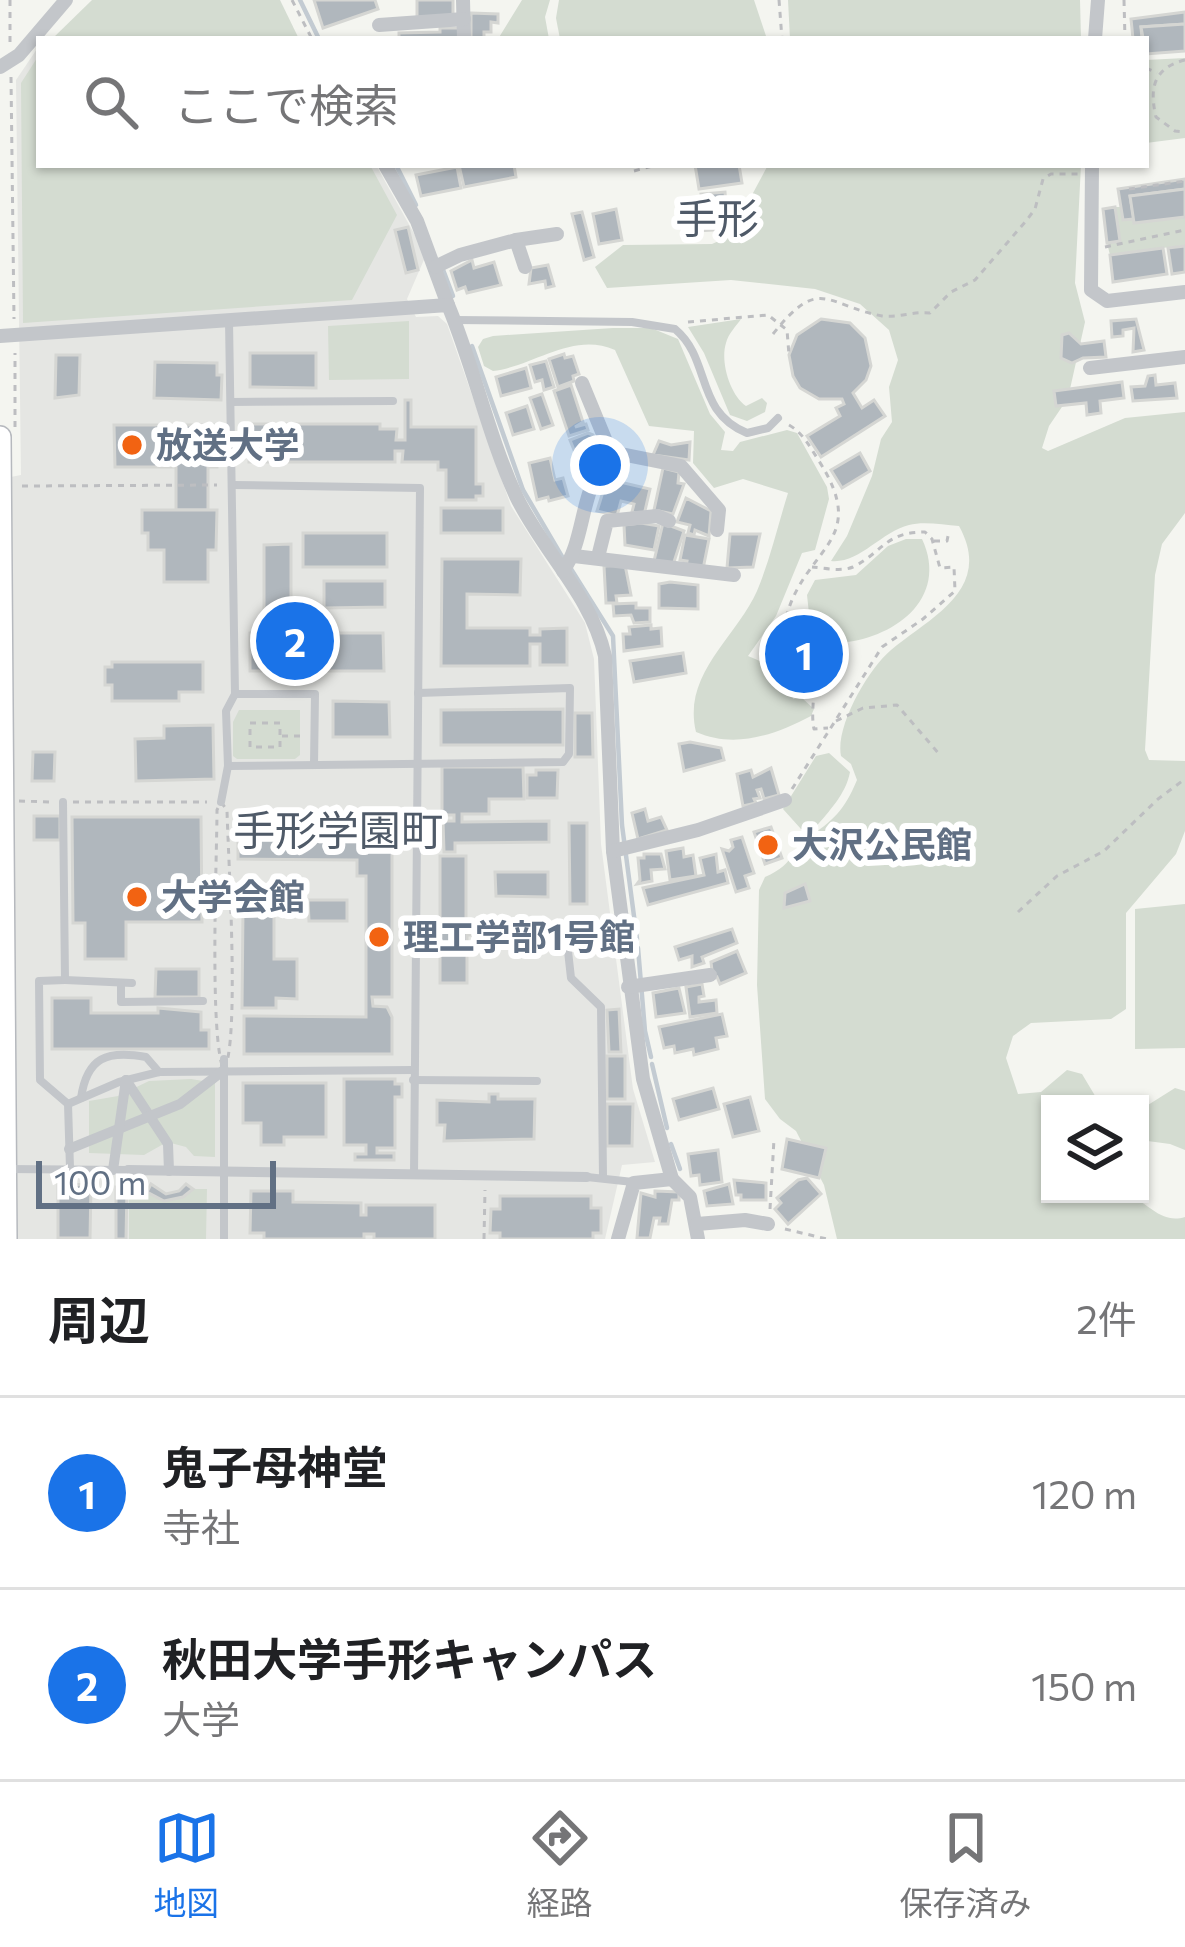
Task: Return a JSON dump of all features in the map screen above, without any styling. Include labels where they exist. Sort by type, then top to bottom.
[{"type":"main road","points":[[0,437],[5,480],[6,1239]]},
{"type":"street","points":[[0,67],[20,55],[66,0]]},
{"type":"street","points":[[463,0],[464,36]]},
{"type":"street","points":[[1095,36],[1098,0]]},
{"type":"street","points":[[379,25],[464,19]]},
{"type":"street","points":[[387,168],[417,221],[515,494],[568,563],[605,656],[643,1079],[672,1179],[690,1197],[697,1232],[745,1220],[770,1228]]},
{"type":"street","points":[[1087,170],[1091,290],[1107,302],[1185,292]]},
{"type":"street","points":[[435,267],[516,240],[557,235]]},
{"type":"street","points":[[516,240],[525,267]]},
{"type":"street","points":[[0,336],[448,304]]},
{"type":"street","points":[[1090,368],[1185,357]]},
{"type":"street","points":[[582,382],[612,457]]},
{"type":"street","points":[[568,563],[604,462],[621,454],[681,466],[719,510],[717,530]]},
{"type":"street","points":[[598,556],[607,521],[657,517],[669,521]]},
{"type":"street","points":[[568,563],[598,556],[692,573],[734,575]]},
{"type":"street","points":[[622,850],[785,800]]},
{"type":"street","points":[[636,986],[710,976]]},
{"type":"street","points":[[69,1149],[202,1091],[224,1065]]},
{"type":"street","points":[[126,1080],[168,1144],[169,1171]]},
{"type":"street","points":[[113,1170],[126,1080]]},
{"type":"street","points":[[128,1170],[587,1178]]},
{"type":"street","points":[[618,1239],[634,1183],[672,1179]]},
{"type":"lane","points":[[454,320],[632,322],[675,329],[691,347],[712,406],[723,420],[747,433],[768,428],[778,418]]},
{"type":"lane","points":[[222,807],[228,766],[226,711],[235,694],[229,321]]},
{"type":"lane","points":[[231,402],[393,401]]},
{"type":"lane","points":[[233,485],[420,488],[414,1175]]},
{"type":"lane","points":[[228,766],[562,762],[569,754],[570,688],[418,693]]},
{"type":"lane","points":[[235,694],[315,694],[314,765]]},
{"type":"lane","points":[[63,802],[65,980]]},
{"type":"lane","points":[[566,933],[571,978],[601,1007],[602,1178]]},
{"type":"lane","points":[[70,1168],[68,1104],[40,1080],[39,981],[127,983],[121,1002],[203,1001]]},
{"type":"lane","points":[[81,1098],[90,1067],[106,1056],[146,1057],[159,1072]]},
{"type":"lane","points":[[224,1065],[224,1239]]},
{"type":"lane","points":[[68,1104],[126,1080],[224,1065],[537,1081]]},
{"type":"lane","points":[[5,1169],[128,1170]]},
{"type":"lane","points":[[587,1178],[634,1183]]},
{"type":"path","points":[[292,0],[310,36]]},
{"type":"path","points":[[779,0],[782,36]]},
{"type":"path","points":[[1124,0],[1124,36]]},
{"type":"path","points":[[1185,60],[1166,65],[1149,101],[1156,117],[1185,132]]},
{"type":"path","points":[[1149,69],[1159,74]]},
{"type":"path","points":[[1149,122],[1156,117]]},
{"type":"path","points":[[1171,140],[1175,130]]},
{"type":"path","points":[[634,171],[645,168]]},
{"type":"path","points":[[773,334],[791,310],[810,299],[828,298],[889,317],[930,313],[951,292],[975,280],[1026,220],[1035,209],[1043,179],[1087,170]]},
{"type":"path","points":[[1130,189],[1185,181]]},
{"type":"path","points":[[1091,250],[1185,230]]},
{"type":"path","points":[[675,329],[692,320],[768,315],[787,330],[789,355]]},
{"type":"path","points":[[778,418],[800,431],[838,496],[839,529],[786,615],[785,652],[799,668],[812,669],[814,729],[830,728]]},
{"type":"path","points":[[5,480],[233,485]]},
{"type":"path","points":[[932,542],[947,542],[950,531]]},
{"type":"path","points":[[785,800],[882,646],[955,591],[954,567],[940,568],[925,532],[894,535],[855,566],[812,567]]},
{"type":"path","points":[[834,721],[863,708],[897,705],[940,755]]},
{"type":"path","points":[[250,723],[280,723],[280,736],[280,747],[250,747],[250,723]]},
{"type":"path","points":[[280,736],[314,736]]},
{"type":"path","points":[[1018,912],[1057,876],[1104,851],[1185,779]]},
{"type":"path","points":[[17,801],[222,807]]},
{"type":"path","points":[[222,807],[231,1007],[230,1058],[224,1065],[218,1059],[217,1007],[222,807]]},
{"type":"path","points":[[217,1007],[231,1007]]},
{"type":"path","points":[[774,1139],[770,1228],[827,1239]]},
{"type":"path","points":[[484,1239],[485,1176]]},
{"type":"shaded area","points":[[92,0],[280,0],[298,36],[55,36]]},
{"type":"shaded area","points":[[522,0],[550,0],[545,17],[548,36],[500,36]]},
{"type":"shaded area","points":[[559,0],[754,0],[766,36],[559,36]]},
{"type":"shaded area","points":[[788,0],[1080,0],[1081,36],[790,36]]},
{"type":"shaded area","points":[[36,50],[36,168],[378,168],[426,255],[407,299],[416,317],[438,316],[447,324],[511,506],[585,623],[594,659],[601,844],[633,1089],[655,1162],[622,1165],[605,1239],[0,1239],[0,479],[21,475],[16,80]]},
{"type":"shaded area","points":[[1185,58],[1185,138],[1149,143],[1149,60]]},
{"type":"shaded area","points":[[36,60],[36,168],[372,168],[397,215],[352,300],[23,323],[21,83]]},
{"type":"shaded area","points":[[766,168],[1081,168],[1075,283],[1085,322],[1068,398],[1049,426],[1042,448],[1048,451],[1125,418],[1185,412],[1185,513],[1162,544],[1155,575],[1145,750],[1149,760],[1185,761],[1185,831],[1176,854],[1126,913],[1126,1009],[1111,1019],[1031,1023],[1013,1036],[1006,1058],[1018,1094],[1041,1092],[1067,1070],[1082,1074],[1095,1095],[1041,1095],[1041,1203],[1142,1203],[1163,1216],[1185,1217],[1185,1239],[837,1239],[824,1185],[796,1131],[765,1099],[757,985],[759,890],[765,877],[783,867],[847,800],[857,780],[851,764],[841,756],[840,744],[855,699],[882,659],[953,599],[969,567],[968,548],[959,526],[915,524],[851,558],[831,561],[847,536],[872,476],[881,439],[892,422],[889,387],[898,360],[889,330],[860,304],[815,289],[731,280],[607,288],[595,267],[623,245],[712,244],[730,236]]},
{"type":"shaded area","points":[[1115,207],[1121,207],[1123,220],[1134,219],[1135,223],[1185,217],[1185,245],[1110,255],[1107,243],[1120,240]]},
{"type":"shaded area","points":[[741,319],[726,343],[728,378],[746,406],[762,398],[767,403],[765,412],[747,421],[730,415],[688,327]]},
{"type":"shaded area","points":[[409,321],[409,379],[329,380],[328,326]]},
{"type":"shaded area","points":[[651,328],[678,339],[710,414],[725,432],[721,450],[733,451],[740,442],[787,430],[797,433],[827,487],[829,499],[815,550],[802,553],[776,616],[748,656],[778,671],[788,682],[793,699],[801,697],[814,709],[797,723],[755,738],[725,739],[696,732],[694,711],[704,674],[757,591],[788,493],[743,479],[714,488],[693,463],[694,431],[649,426],[615,350],[599,345],[569,347],[493,371],[484,366],[478,347],[493,336]]},
{"type":"shaded area","points":[[922,539],[929,561],[922,597],[911,612],[896,625],[858,640],[837,643],[836,632],[811,632],[807,595],[815,580],[856,575],[888,546]]},
{"type":"shaded area","points":[[239,710],[300,710],[300,755],[295,759],[237,759],[233,756],[233,722]]},
{"type":"shaded area","points":[[829,753],[850,772],[848,780],[815,828],[801,829],[783,809],[816,756]]},
{"type":"shaded area","points":[[1185,904],[1185,1048],[1135,1049],[1135,909]]},
{"type":"shaded area","points":[[149,1081],[215,1083],[215,1157],[194,1156],[186,1147],[167,1142],[144,1155],[89,1153],[89,1101],[118,1096]]},
{"type":"shaded area","points":[[1175,1088],[1185,1091],[1185,1150],[1149,1141],[1149,1104]]},
{"type":"shaded area","points":[[129,1187],[143,1187],[164,1201],[183,1198],[193,1189],[207,1189],[206,1239],[129,1239]]},
{"type":"building","points":[[314,0],[375,0],[378,9],[323,28]]},
{"type":"building","points":[[417,0],[453,0],[453,16],[417,18]]},
{"type":"building","points":[[1185,12],[1185,24],[1141,27],[1142,36],[1133,36],[1131,19]]},
{"type":"building","points":[[471,13],[498,14],[498,23],[491,22],[491,32],[471,36]]},
{"type":"building","points":[[1185,24],[1185,51],[1149,54],[1149,36],[1143,36],[1141,27]]},
{"type":"building","points":[[440,28],[460,28],[460,36],[399,36],[399,33],[440,32]]},
{"type":"building","points":[[457,168],[461,188],[421,196],[416,175]]},
{"type":"building","points":[[460,168],[514,168],[516,177],[464,187]]},
{"type":"building","points":[[696,168],[740,168],[742,183],[699,189]]},
{"type":"building","points":[[1185,179],[1185,189],[1130,196],[1134,219],[1123,220],[1118,189]]},
{"type":"building","points":[[1185,189],[1185,217],[1134,223],[1130,196]]},
{"type":"building","points":[[725,192],[728,229],[698,231],[696,210],[703,209],[701,194]]},
{"type":"building","points":[[1115,207],[1120,241],[1107,243],[1103,209]]},
{"type":"building","points":[[616,209],[622,240],[599,244],[593,214]]},
{"type":"building","points":[[582,212],[594,257],[584,260],[572,214]]},
{"type":"building","points":[[408,227],[418,270],[406,273],[395,230]]},
{"type":"building","points":[[1185,246],[1185,272],[1172,274],[1168,248]]},
{"type":"building","points":[[1163,248],[1167,274],[1113,282],[1110,255]]},
{"type":"building","points":[[472,260],[474,268],[494,262],[501,285],[467,293],[465,287],[457,290],[451,271]]},
{"type":"building","points":[[548,265],[554,286],[546,288],[545,281],[529,284],[531,268]]},
{"type":"building","points":[[821,319],[850,323],[865,338],[871,366],[866,380],[853,393],[862,408],[874,400],[885,416],[821,457],[807,436],[840,416],[836,408],[844,404],[842,399],[819,399],[800,388],[789,355],[797,335]]},
{"type":"building","points":[[1136,319],[1144,350],[1133,352],[1134,328],[1112,337],[1111,321]]},
{"type":"building","points":[[1069,333],[1081,344],[1104,341],[1106,357],[1072,363],[1061,358],[1062,335]]},
{"type":"building","points":[[250,353],[316,353],[316,388],[250,387]]},
{"type":"building","points":[[564,354],[565,358],[573,356],[579,374],[558,387],[549,359]]},
{"type":"building","points":[[56,355],[80,355],[79,395],[55,398]]},
{"type":"building","points":[[546,361],[554,387],[544,390],[542,380],[535,382],[530,365]]},
{"type":"building","points":[[155,362],[217,363],[217,375],[222,375],[221,400],[154,398]]},
{"type":"building","points":[[526,368],[531,388],[501,396],[496,377]]},
{"type":"building","points":[[1155,375],[1156,385],[1175,383],[1177,398],[1133,401],[1131,387],[1145,386],[1148,376]]},
{"type":"building","points":[[1122,382],[1124,398],[1100,401],[1101,413],[1087,415],[1086,403],[1056,406],[1054,391]]},
{"type":"building","points":[[571,385],[583,422],[575,427],[586,424],[588,430],[569,436],[554,391]]},
{"type":"building","points":[[542,394],[553,425],[541,429],[530,398]]},
{"type":"building","points":[[405,400],[411,400],[411,427],[476,427],[476,484],[483,484],[483,496],[446,500],[446,470],[438,470],[438,462],[402,462],[403,451],[395,451],[395,462],[249,462],[249,424],[380,424],[380,429],[397,429],[396,440],[405,440]]},
{"type":"building","points":[[527,406],[534,429],[513,435],[506,413]]},
{"type":"building","points":[[114,425],[217,425],[217,467],[208,467],[208,510],[176,510],[176,467],[115,467]]},
{"type":"building","points":[[593,435],[599,460],[581,467],[570,440]]},
{"type":"building","points":[[659,441],[671,445],[690,442],[689,460],[653,455]]},
{"type":"building","points":[[860,453],[870,471],[842,488],[831,470]]},
{"type":"building","points":[[550,458],[555,480],[563,478],[568,496],[537,500],[529,463]]},
{"type":"building","points":[[663,468],[679,472],[678,483],[684,484],[673,514],[654,510]]},
{"type":"building","points":[[607,479],[650,489],[644,515],[632,512],[634,504],[621,501],[617,516],[597,511]]},
{"type":"building","points":[[686,498],[711,511],[709,536],[695,530],[694,535],[688,533],[690,525],[677,522]]},
{"type":"building","points":[[441,508],[503,508],[503,533],[441,533]]},
{"type":"building","points":[[142,510],[217,510],[216,550],[208,550],[208,582],[164,582],[164,550],[148,550]]},
{"type":"building","points":[[663,523],[684,531],[673,565],[654,561]]},
{"type":"building","points":[[624,525],[659,526],[654,550],[625,545]]},
{"type":"building","points":[[303,533],[387,533],[387,567],[303,567]]},
{"type":"building","points":[[730,534],[760,534],[753,567],[727,568]]},
{"type":"building","points":[[685,535],[709,539],[703,569],[680,560]]},
{"type":"building","points":[[291,544],[291,615],[280,615],[281,633],[383,633],[384,671],[250,671],[250,633],[264,633],[264,545]]},
{"type":"building","points":[[442,559],[521,559],[520,595],[467,594],[467,628],[530,628],[530,635],[540,635],[540,629],[567,628],[567,665],[540,665],[540,644],[530,644],[530,666],[441,666]]},
{"type":"building","points":[[625,565],[631,595],[616,596],[617,603],[606,603],[604,566]]},
{"type":"building","points":[[324,581],[385,581],[385,607],[324,608]]},
{"type":"building","points":[[659,584],[698,585],[698,609],[659,608]]},
{"type":"building","points":[[636,603],[636,608],[650,608],[650,622],[634,623],[631,615],[614,616],[613,604]]},
{"type":"building","points":[[651,625],[651,629],[661,628],[662,646],[624,651],[623,634],[630,634],[629,627]]},
{"type":"building","points":[[683,653],[686,673],[634,682],[630,661]]},
{"type":"building","points":[[112,662],[203,662],[203,692],[179,692],[179,701],[112,701],[112,685],[105,685],[105,667],[112,667]]},
{"type":"building","points":[[333,701],[389,702],[390,737],[333,737]]},
{"type":"building","points":[[563,709],[563,745],[441,745],[441,710]]},
{"type":"building","points":[[575,713],[592,713],[593,757],[575,757]]},
{"type":"building","points":[[213,725],[214,779],[136,781],[135,739],[164,738],[164,726]]},
{"type":"building","points":[[679,744],[721,748],[724,760],[684,771]]},
{"type":"building","points":[[33,752],[55,752],[54,781],[32,781]]},
{"type":"building","points":[[442,767],[523,767],[524,799],[489,799],[489,814],[462,814],[462,822],[549,821],[549,842],[455,843],[455,852],[444,852],[443,821],[454,821],[454,815],[442,815]]},
{"type":"building","points":[[771,768],[779,795],[764,799],[761,789],[757,790],[760,798],[754,799],[756,803],[743,806],[737,774],[751,770],[753,777]]},
{"type":"building","points":[[536,770],[558,770],[557,798],[527,798],[527,775],[536,775]]},
{"type":"building","points":[[645,809],[648,821],[661,817],[667,830],[638,839],[632,813]]},
{"type":"building","name":"理工学部1号館","points":[[356,814],[370,814],[370,822],[392,822],[392,997],[372,997],[373,1006],[387,1007],[392,1017],[392,1054],[244,1054],[244,1016],[366,1017],[366,876],[357,876],[357,860],[238,859],[238,822],[356,822]]},
{"type":"building","points":[[34,816],[60,816],[60,840],[34,840]]},
{"type":"building","name":"大学会館","points":[[72,817],[201,817],[202,922],[126,922],[126,959],[85,959],[85,923],[73,923]]},
{"type":"building","points":[[569,823],[587,823],[587,904],[570,904]]},
{"type":"building","name":"大沢公民館","points":[[771,827],[782,858],[765,864],[754,832]]},
{"type":"building","points":[[742,837],[754,873],[745,876],[749,888],[736,892],[722,849],[729,851],[731,840]]},
{"type":"building","points":[[683,848],[684,857],[693,855],[696,876],[670,880],[666,851]]},
{"type":"building","points":[[661,854],[665,869],[651,870],[652,881],[637,884],[638,858]]},
{"type":"building","points":[[716,854],[718,872],[725,870],[728,883],[648,905],[643,888],[704,875],[700,858]]},
{"type":"building","points":[[440,856],[466,856],[466,922],[481,922],[481,935],[467,935],[467,983],[440,983]]},
{"type":"building","points":[[495,872],[548,872],[548,897],[496,896]]},
{"type":"building","points":[[805,884],[810,901],[784,908],[785,893]]},
{"type":"building","points":[[308,900],[347,900],[347,921],[309,921]]},
{"type":"building","name":"理工学部1号館","points":[[243,910],[274,910],[274,959],[297,959],[297,999],[276,998],[276,1008],[242,1008]]},
{"type":"building","points":[[732,929],[737,943],[702,957],[704,963],[692,967],[692,956],[679,960],[675,947]]},
{"type":"building","points":[[737,951],[746,973],[720,984],[717,977],[713,979],[711,962]]},
{"type":"building","points":[[156,969],[199,969],[199,997],[155,997]]},
{"type":"building","points":[[702,984],[704,996],[699,1002],[716,1000],[717,1013],[690,1017],[686,987]]},
{"type":"building","points":[[679,988],[685,1013],[656,1017],[653,993]]},
{"type":"building","points":[[52,998],[91,998],[91,1013],[158,1013],[158,1008],[201,1012],[201,1030],[209,1030],[209,1049],[52,1049]]},
{"type":"building","points":[[619,1009],[621,1052],[609,1052],[607,1010]]},
{"type":"building","points":[[722,1014],[727,1036],[716,1038],[718,1049],[694,1055],[693,1049],[675,1053],[674,1046],[664,1048],[659,1027]]},
{"type":"building","points":[[607,1056],[625,1056],[625,1099],[607,1099]]},
{"type":"building","points":[[344,1079],[395,1079],[395,1084],[402,1084],[402,1097],[395,1097],[395,1148],[377,1148],[377,1153],[394,1153],[394,1160],[355,1160],[355,1154],[366,1154],[366,1145],[344,1145]]},
{"type":"building","points":[[243,1083],[326,1083],[326,1137],[284,1137],[284,1145],[261,1145],[261,1123],[243,1123]]},
{"type":"building","points":[[713,1088],[719,1109],[679,1120],[673,1099]]},
{"type":"building","points":[[489,1094],[498,1094],[498,1099],[535,1099],[534,1139],[444,1141],[445,1125],[437,1125],[437,1100],[489,1102]]},
{"type":"building","points":[[750,1097],[759,1131],[733,1137],[724,1104]]},
{"type":"building","points":[[607,1104],[633,1104],[632,1146],[607,1146]]},
{"type":"building","points":[[787,1139],[826,1148],[819,1178],[782,1169]]},
{"type":"building","points":[[718,1150],[722,1182],[700,1185],[699,1175],[691,1176],[688,1154]]},
{"type":"building","points":[[807,1178],[821,1194],[788,1224],[775,1209],[781,1203],[777,1198]]},
{"type":"building","points":[[734,1180],[766,1183],[766,1200],[741,1200]]},
{"type":"building","points":[[58,1184],[91,1185],[90,1238],[58,1238]]},
{"type":"building","points":[[151,1184],[166,1194],[186,1184],[193,1189],[164,1201],[147,1192]]},
{"type":"building","points":[[729,1184],[733,1204],[707,1206],[704,1191]]},
{"type":"building","points":[[116,1187],[127,1187],[126,1239],[116,1239]]},
{"type":"building","points":[[251,1191],[293,1191],[293,1202],[361,1203],[361,1215],[366,1215],[366,1205],[435,1205],[435,1239],[374,1239],[374,1234],[364,1234],[364,1239],[264,1239],[264,1233],[250,1233]]},
{"type":"building","points":[[655,1191],[679,1192],[679,1200],[672,1200],[668,1224],[654,1218],[650,1238],[637,1238],[641,1193],[655,1197]]},
{"type":"building","points":[[500,1196],[591,1196],[591,1208],[601,1208],[601,1233],[593,1233],[593,1239],[500,1239],[500,1233],[490,1233],[491,1209],[500,1209]]},
{"type":"waterway","points":[[300,0],[318,36]]},
{"type":"waterway","points":[[398,168],[416,205]]},
{"type":"waterway","points":[[442,267],[453,296]]},
{"type":"waterway","points":[[472,346],[523,490],[564,560]]},
{"type":"waterway","points":[[571,569],[613,636],[622,825],[637,939]]},
{"type":"waterway","points":[[638,948],[651,1057]]},
{"type":"waterway","points":[[652,1064],[667,1128]]},
{"type":"waterway","points":[[671,1144],[680,1169]]},
{"type":"place","name":"放送大学","points":[[132,445]]},
{"type":"place","name":"秋田大学手形キャンパス","points":[[295,641]]},
{"type":"place","name":"鬼子母神堂","points":[[804,654]]},
{"type":"place","name":"大沢公民館","points":[[768,845]]},
{"type":"place","name":"大学会館","points":[[137,897]]},
{"type":"place","name":"理工学部1号館","points":[[379,937]]},
{"type":"district","name":"手形","points":[[717,219]]},
{"type":"district","name":"手形学園町","points":[[338,831]]}]
